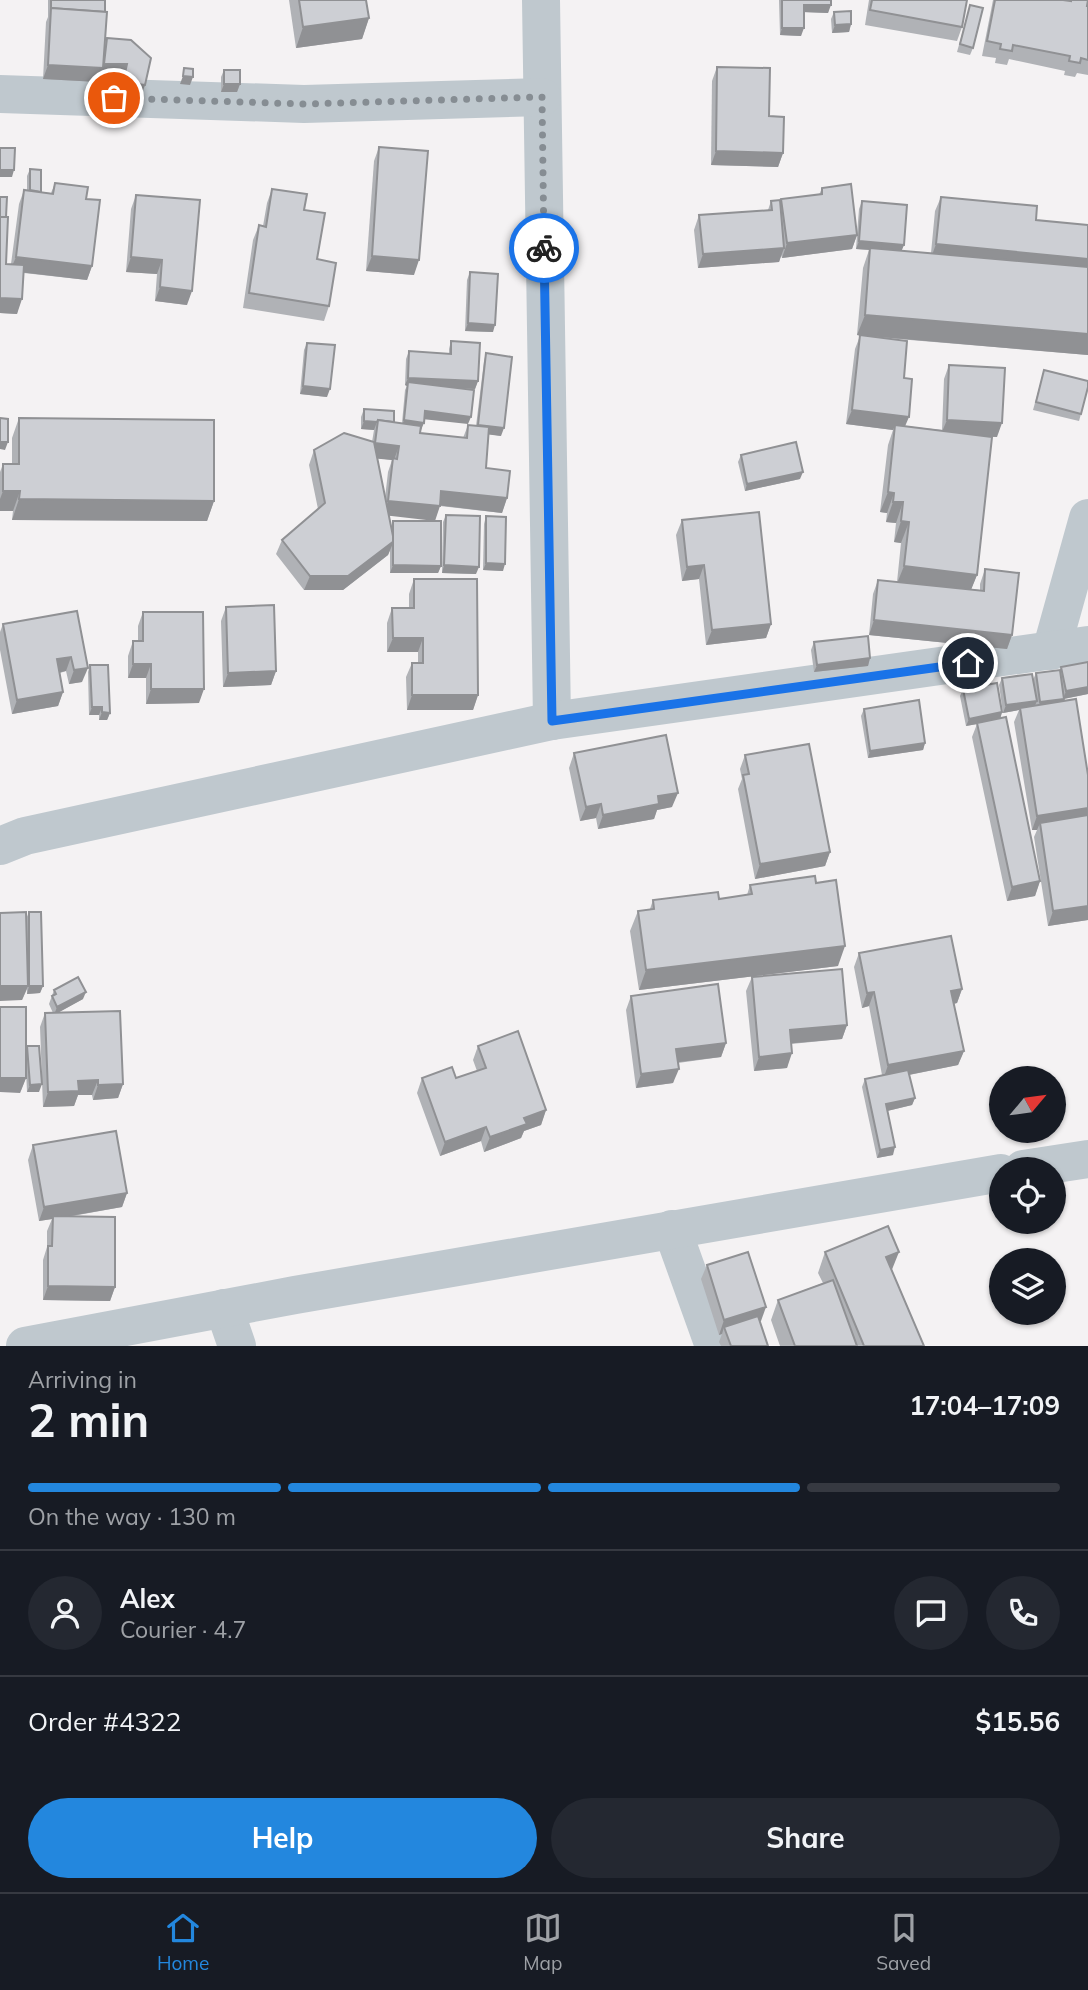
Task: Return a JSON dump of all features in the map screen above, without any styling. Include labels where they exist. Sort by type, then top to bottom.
[{"type":"street","points":[[541,0],[552,721]]},
{"type":"street","points":[[0,94],[304,104],[542,97]]},
{"type":"street","points":[[1051,651],[1088,518]]},
{"type":"street","points":[[0,846],[25,836],[552,721],[1088,645]]},
{"type":"street","points":[[1066,1162],[1088,1159]]},
{"type":"street","points":[[24,1346],[672,1228],[989,1174]]},
{"type":"street","points":[[672,1228],[714,1346]]},
{"type":"street","points":[[224,1308],[237,1346]]},
{"type":"building","points":[[51,0],[105,0],[105,12],[51,8]]},
{"type":"building","points":[[299,0],[366,0],[369,18],[303,27]]},
{"type":"building","points":[[782,0],[831,0],[831,5],[804,5],[804,28],[782,28]]},
{"type":"building","points":[[872,0],[967,0],[962,27],[870,10]]},
{"type":"building","points":[[995,0],[1088,0],[1088,60],[1081,58],[1080,63],[1069,61],[1070,56],[1013,45],[1012,51],[1000,49],[1001,44],[987,41]]},
{"type":"building","points":[[970,5],[983,8],[973,48],[960,44]]},
{"type":"building","points":[[51,8],[107,12],[103,68],[48,65]]},
{"type":"building","points":[[851,11],[851,24],[835,25],[834,12]]},
{"type":"building","points":[[107,38],[131,40],[151,58],[145,85],[123,82],[127,64],[104,64]]},
{"type":"building","points":[[717,67],[770,68],[769,116],[784,117],[783,153],[716,151]]},
{"type":"building","points":[[184,68],[193,69],[193,77],[183,76]]},
{"type":"building","points":[[224,70],[240,70],[240,84],[224,84]]},
{"type":"building","points":[[379,147],[428,151],[419,260],[372,256]]},
{"type":"building","points":[[0,148],[15,148],[14,170],[0,170]]},
{"type":"building","points":[[30,169],[41,170],[41,192],[30,190]]},
{"type":"building","points":[[55,183],[88,187],[86,199],[100,200],[92,266],[16,257],[24,190],[53,194]]},
{"type":"building","points":[[851,184],[857,235],[787,243],[781,199],[822,194],[822,188]]},
{"type":"building","points":[[272,189],[307,194],[304,210],[325,213],[317,259],[336,263],[329,306],[249,293],[259,225],[266,227]]},
{"type":"building","points":[[136,195],[200,200],[192,291],[160,287],[162,260],[131,257]]},
{"type":"building","points":[[0,197],[7,197],[6,217],[0,217]]},
{"type":"building","points":[[941,197],[1037,206],[1036,220],[1088,225],[1088,259],[936,244]]},
{"type":"building","points":[[780,200],[784,248],[703,254],[699,215],[772,210],[771,201]]},
{"type":"building","points":[[862,201],[907,205],[904,245],[859,241]]},
{"type":"building","points":[[0,217],[8,217],[6,264],[24,265],[22,299],[0,298]]},
{"type":"building","points":[[870,248],[1088,267],[1088,334],[865,315]]},
{"type":"building","points":[[470,272],[498,274],[495,325],[468,323]]},
{"type":"building","points":[[860,335],[907,341],[904,378],[912,379],[909,417],[852,410]]},
{"type":"building","points":[[451,341],[480,343],[478,381],[408,378],[409,351],[451,354]]},
{"type":"building","points":[[307,343],[335,345],[330,389],[303,386]]},
{"type":"building","points":[[486,353],[512,357],[504,428],[478,425]]},
{"type":"building","points":[[949,365],[1005,368],[1002,423],[947,420]]},
{"type":"building","points":[[1044,370],[1088,381],[1081,414],[1036,402]]},
{"type":"building","points":[[408,382],[474,390],[471,417],[425,411],[424,423],[404,420]]},
{"type":"building","points":[[364,409],[394,411],[394,422],[364,421]]},
{"type":"building","points":[[0,418],[8,419],[8,442],[0,442]]},
{"type":"building","points":[[19,418],[214,420],[214,501],[19,499],[20,491],[3,491],[3,464],[19,464]]},
{"type":"building","points":[[378,420],[421,426],[420,433],[467,438],[468,425],[489,427],[486,468],[510,471],[507,498],[441,491],[440,506],[388,501],[393,458],[397,459],[399,446],[375,443]]},
{"type":"building","points":[[895,425],[992,437],[977,575],[904,566],[909,522],[901,521],[903,502],[893,502],[894,493],[888,492]]},
{"type":"building","points":[[344,433],[374,442],[394,541],[348,576],[310,576],[282,540],[325,503],[314,450]]},
{"type":"building","points":[[796,442],[803,472],[747,484],[741,455]]},
{"type":"building","points":[[759,512],[771,624],[712,630],[704,565],[687,567],[682,520]]},
{"type":"building","points":[[446,515],[480,516],[479,567],[444,565]]},
{"type":"building","points":[[486,516],[506,517],[505,564],[486,563]]},
{"type":"building","points":[[393,521],[441,521],[441,566],[393,565]]},
{"type":"building","points":[[985,569],[1019,573],[1012,635],[874,620],[878,580],[984,591]]},
{"type":"building","points":[[414,579],[477,579],[478,695],[412,695],[412,663],[423,663],[423,638],[393,638],[392,608],[414,608]]},
{"type":"building","points":[[274,605],[276,671],[228,673],[226,607]]},
{"type":"building","points":[[77,611],[88,668],[74,670],[71,657],[57,659],[63,692],[17,700],[3,624]]},
{"type":"building","points":[[143,612],[203,612],[204,689],[151,689],[151,664],[133,664],[133,641],[143,641]]},
{"type":"building","points":[[868,636],[870,658],[817,665],[814,642]]},
{"type":"building","points":[[1088,662],[1088,687],[1066,691],[1061,667]]},
{"type":"building","points":[[90,665],[108,665],[110,713],[102,712],[102,707],[92,707]]},
{"type":"building","points":[[1060,670],[1064,699],[1040,702],[1036,673]]},
{"type":"building","points":[[1032,674],[1037,701],[1006,705],[1002,678]]},
{"type":"building","points":[[997,683],[1002,712],[969,719],[963,689]]},
{"type":"building","points":[[1076,699],[1088,775],[1088,808],[1037,816],[1020,708]]},
{"type":"building","points":[[919,700],[925,743],[870,751],[864,709]]},
{"type":"building","points":[[1006,717],[1040,881],[1012,887],[977,723]]},
{"type":"building","points":[[666,735],[678,793],[658,796],[659,804],[603,815],[601,804],[586,807],[574,753]]},
{"type":"building","points":[[809,744],[830,852],[760,864],[743,775],[749,774],[745,755]]},
{"type":"building","points":[[1088,815],[1088,906],[1053,911],[1040,823]]},
{"type":"building","points":[[815,876],[816,883],[836,880],[845,946],[646,970],[638,911],[654,909],[653,900],[718,892],[719,899],[752,894],[750,885]]},
{"type":"building","points":[[26,912],[28,986],[0,986],[0,913]]},
{"type":"building","points":[[29,912],[41,912],[43,986],[29,986]]},
{"type":"building","points":[[951,936],[962,989],[951,991],[964,1051],[888,1065],[874,992],[867,993],[859,953]]},
{"type":"building","points":[[842,969],[847,1025],[790,1030],[792,1053],[759,1057],[752,977]]},
{"type":"building","points":[[78,977],[86,992],[57,1007],[52,996],[56,994],[54,990]]},
{"type":"building","points":[[718,984],[726,1043],[676,1049],[679,1069],[641,1074],[631,996]]},
{"type":"building","points":[[0,1007],[26,1007],[26,1078],[0,1078]]},
{"type":"building","points":[[120,1011],[123,1084],[98,1085],[98,1080],[78,1081],[79,1091],[48,1092],[45,1013]]},
{"type":"building","points":[[518,1031],[546,1110],[524,1118],[527,1124],[490,1137],[486,1127],[445,1142],[422,1078],[452,1067],[456,1078],[486,1068],[478,1046]]},
{"type":"building","points":[[27,1046],[39,1046],[42,1084],[30,1085]]},
{"type":"building","points":[[908,1070],[915,1098],[886,1104],[895,1147],[880,1150],[865,1079]]},
{"type":"building","points":[[116,1131],[127,1193],[44,1207],[33,1145]]},
{"type":"building","points":[[53,1216],[115,1217],[115,1287],[48,1286],[48,1246],[52,1246]]},
{"type":"building","points":[[888,1226],[899,1252],[886,1257],[924,1346],[864,1346],[825,1252]]},
{"type":"building","points":[[748,1252],[766,1307],[724,1320],[707,1265]]},
{"type":"building","points":[[833,1280],[857,1346],[795,1346],[778,1300]]},
{"type":"building","points":[[758,1316],[768,1346],[731,1346],[724,1327]]},
{"type":"way so far","points":[[114,98],[304,104],[542,97],[544,248]]},
{"type":"route","points":[[544,248],[552,721],[968,663]]}]
